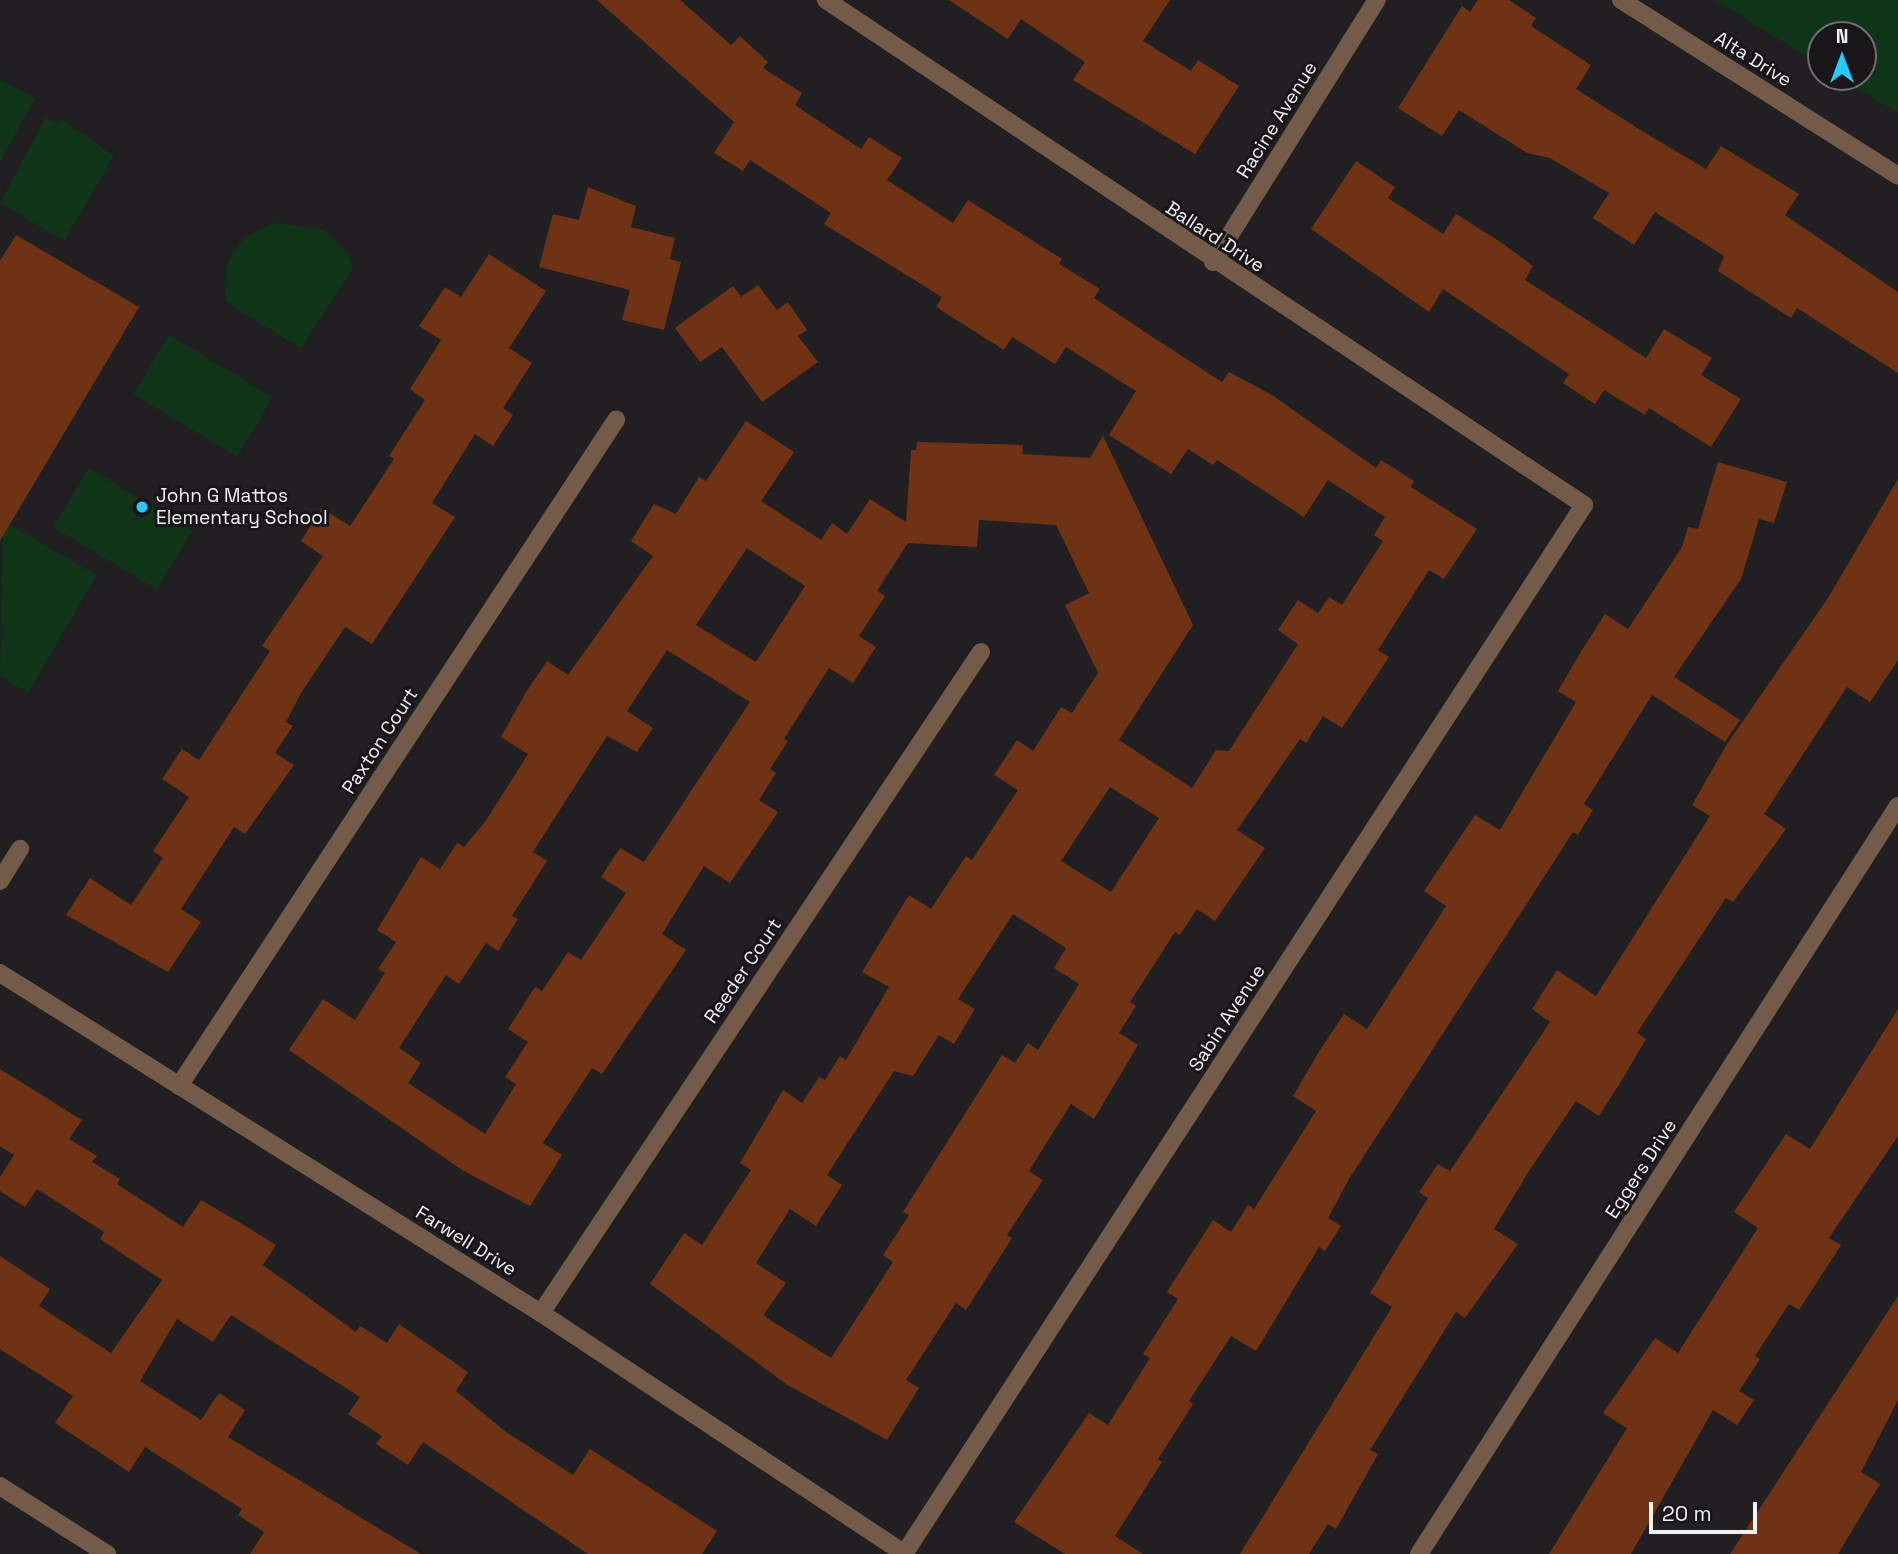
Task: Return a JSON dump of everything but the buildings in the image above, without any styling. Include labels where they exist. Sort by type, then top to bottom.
[{"type":"street","name":"Ballard Drive","points":[[826,0],[1213,262],[1584,505]]},
{"type":"street","name":"Racine Avenue","points":[[1213,262],[1377,0]]},
{"type":"street","name":"Alta Drive","points":[[1621,0],[1898,176]]},
{"type":"street","name":"Paxton Court","points":[[178,1086],[616,420]]},
{"type":"street","name":"Sabin Avenue","points":[[904,1554],[1584,505]]},
{"type":"street","name":"Reeder Court","points":[[541,1313],[981,652]]},
{"type":"street","name":"Eggers Drive","points":[[1419,1554],[1898,806]]},
{"type":"street","points":[[0,881],[20,849]]},
{"type":"street","name":"Farwell Drive","points":[[0,973],[541,1313],[904,1554]]},
{"type":"street","points":[[0,1486],[107,1554]]},
{"type":"green space","points":[[1715,0],[1898,0],[1898,113],[1863,91],[1877,91],[1877,21],[1807,21],[1807,56]]},
{"type":"green space","points":[[0,79],[35,98],[0,162]]},
{"type":"green space","points":[[46,117],[58,124],[62,119],[114,156],[64,241],[0,203]]},
{"type":"green space","points":[[275,222],[323,230],[347,253],[353,269],[301,349],[225,301],[226,266],[234,251],[245,238]]},
{"type":"green space","points":[[169,335],[273,397],[237,456],[133,394]]},
{"type":"green space","points":[[89,468],[193,530],[157,589],[53,527]]},
{"type":"green space","points":[[3,521],[97,575],[28,693],[0,676]]},
{"type":"place","name":"John G Mattos Elementary School","points":[[142,507]]}]
